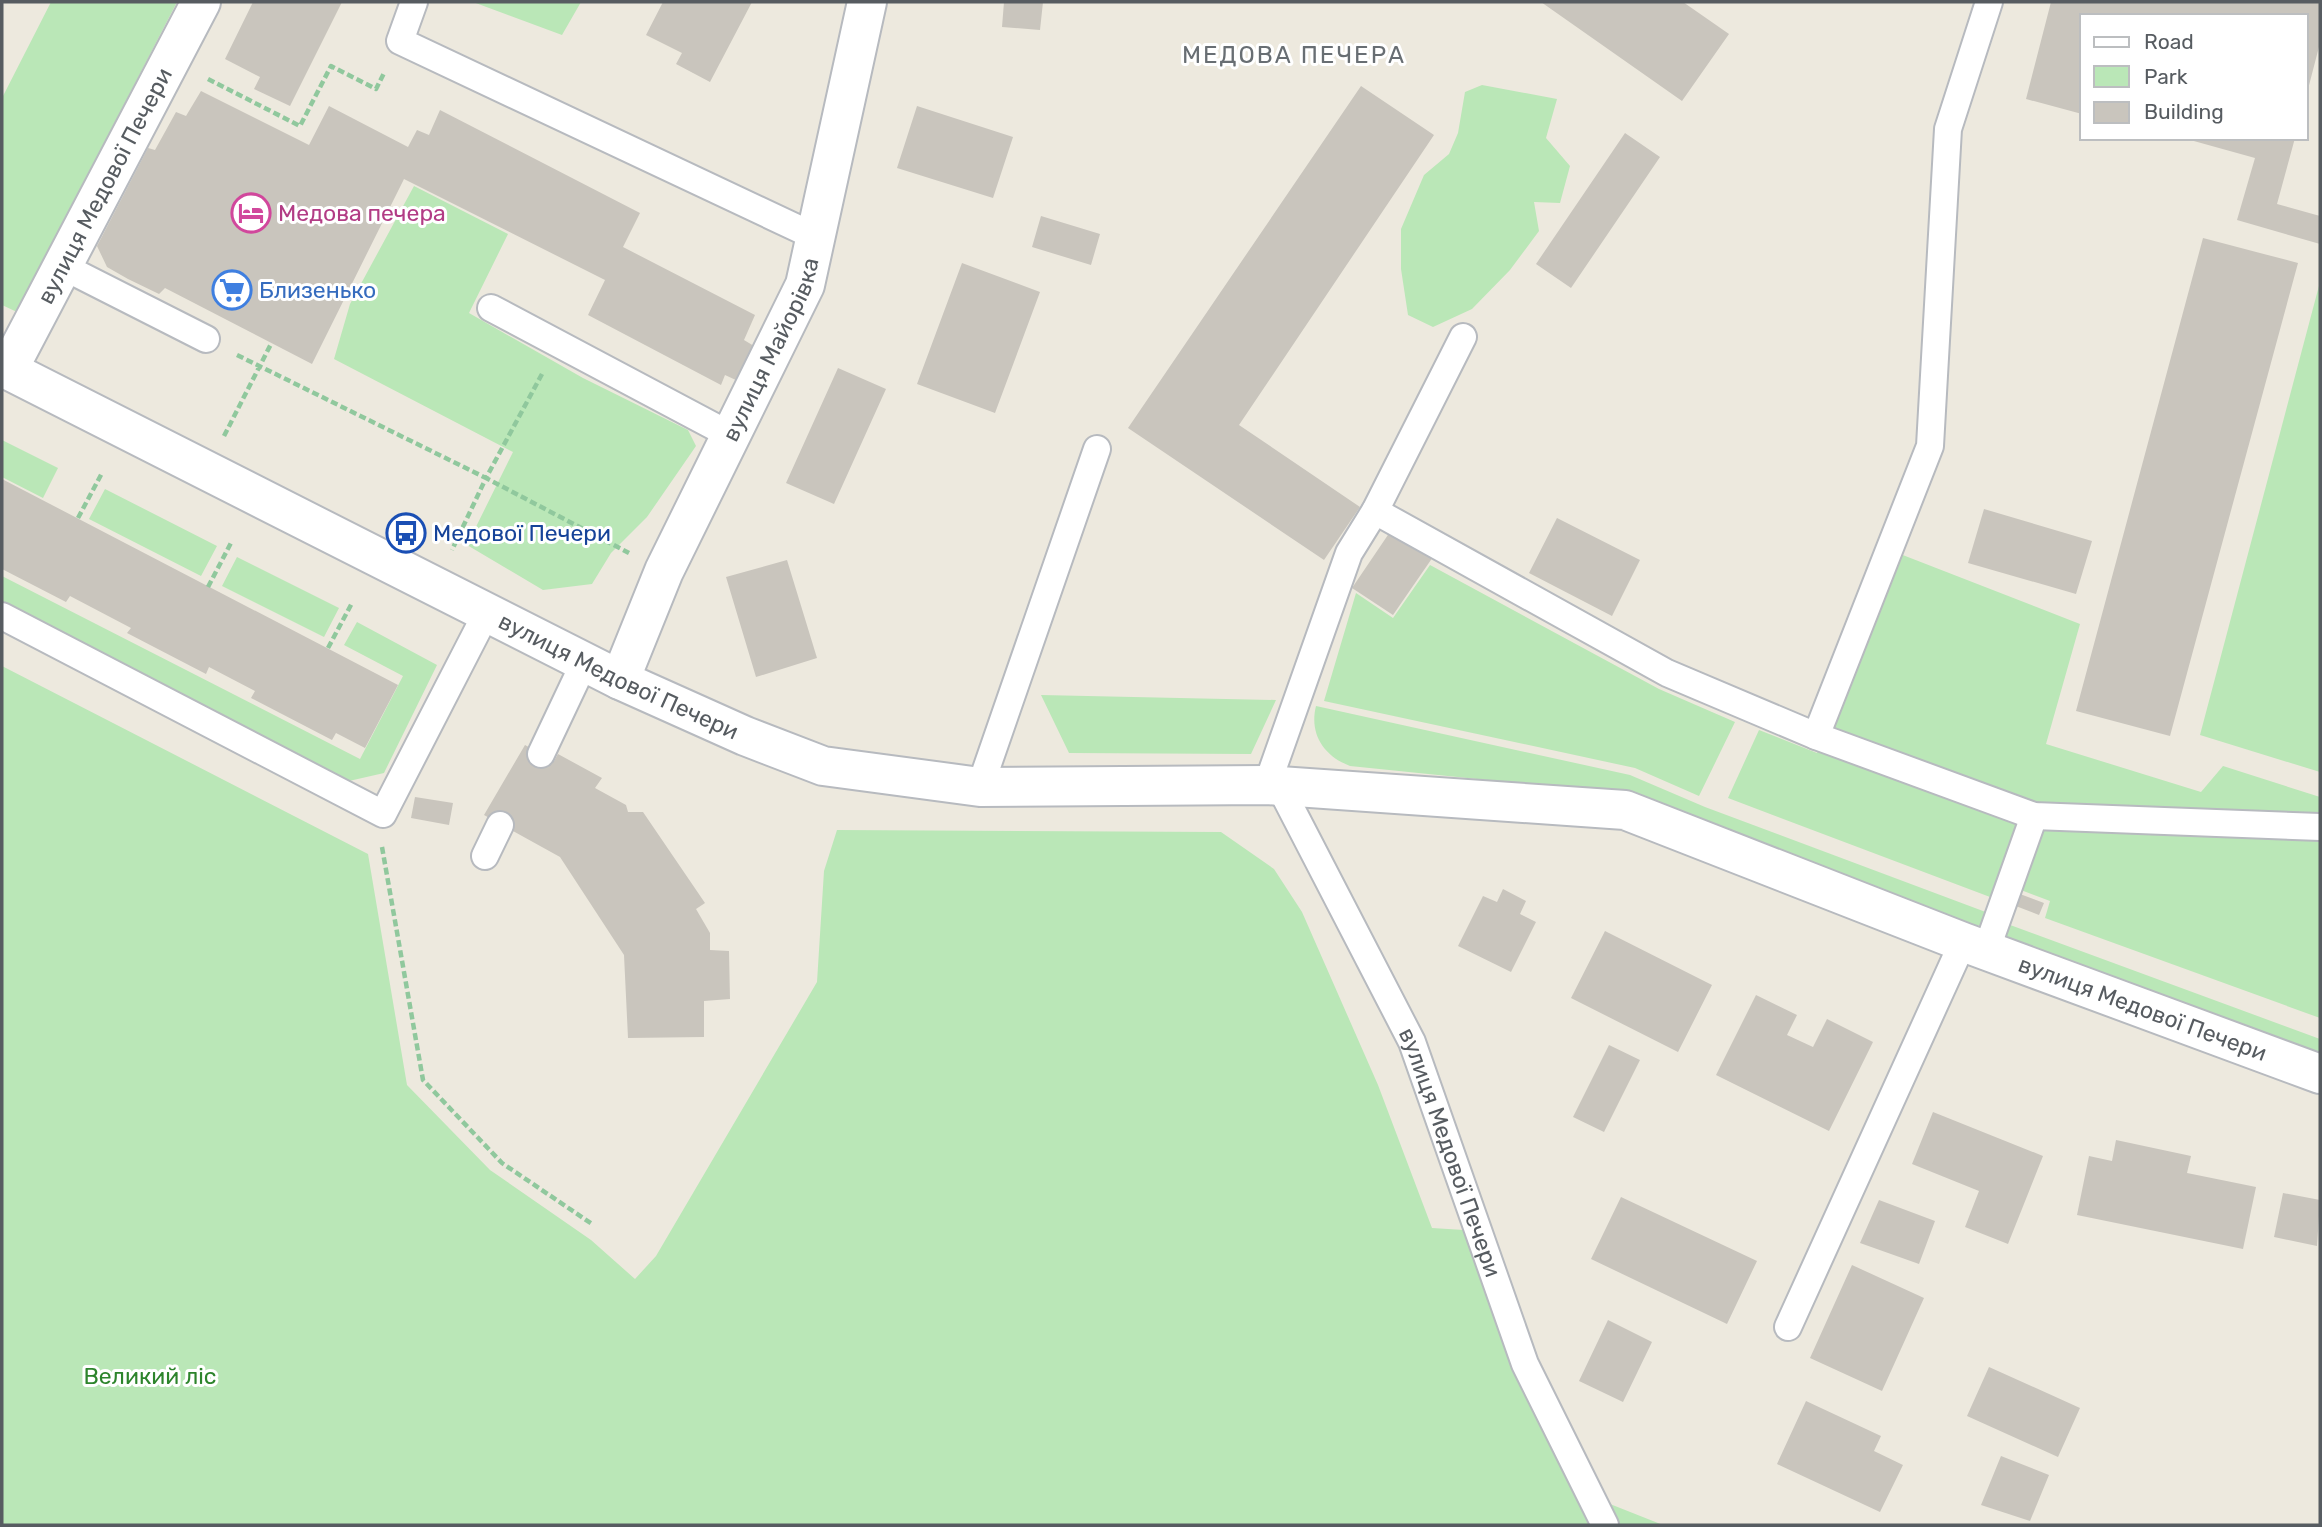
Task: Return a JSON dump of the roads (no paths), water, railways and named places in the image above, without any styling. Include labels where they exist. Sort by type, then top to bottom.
[{"type":"street","name":"вулиця Медової Печери","points":[[201,2],[4,373],[620,680],[745,736],[823,766],[980,787],[1274,786],[1625,810],[1975,947],[2320,1074]]},
{"type":"street","name":"вулиця Майорівка","points":[[620,680],[664,571],[805,285],[867,2]]},
{"type":"lane","points":[[414,2],[401,41],[816,237]]},
{"type":"lane","points":[[1816,736],[1930,446],[1948,129],[1989,2]]},
{"type":"lane","points":[[62,266],[206,339]]},
{"type":"lane","points":[[491,308],[732,436]]},
{"type":"lane","points":[[1274,786],[1349,553],[1375,511],[1463,337]]},
{"type":"lane","points":[[980,787],[1097,449]]},
{"type":"lane","points":[[1375,511],[1667,673],[1816,736],[2034,816],[2320,827]]},
{"type":"lane","points":[[2,616],[383,814],[487,612]]},
{"type":"lane","points":[[541,754],[585,661]]},
{"type":"lane","name":"вулиця Медової Печери","points":[[1274,786],[1412,1042],[1525,1364],[1605,1525]]},
{"type":"lane","points":[[1788,1327],[1975,947],[2034,816]]},
{"type":"lane","points":[[485,856],[500,825]]},
{"type":"place","name":"Медова печера","points":[[251,213]]},
{"type":"place","name":"Близенько","points":[[232,290]]},
{"type":"place","name":"Медової Печери","points":[[406,533]]},
{"type":"district","name":"МЕДОВА ПЕЧЕРА","points":[[1294,55]]},
{"type":"park label","name":"Великий ліс","points":[[150,1376]]}]
